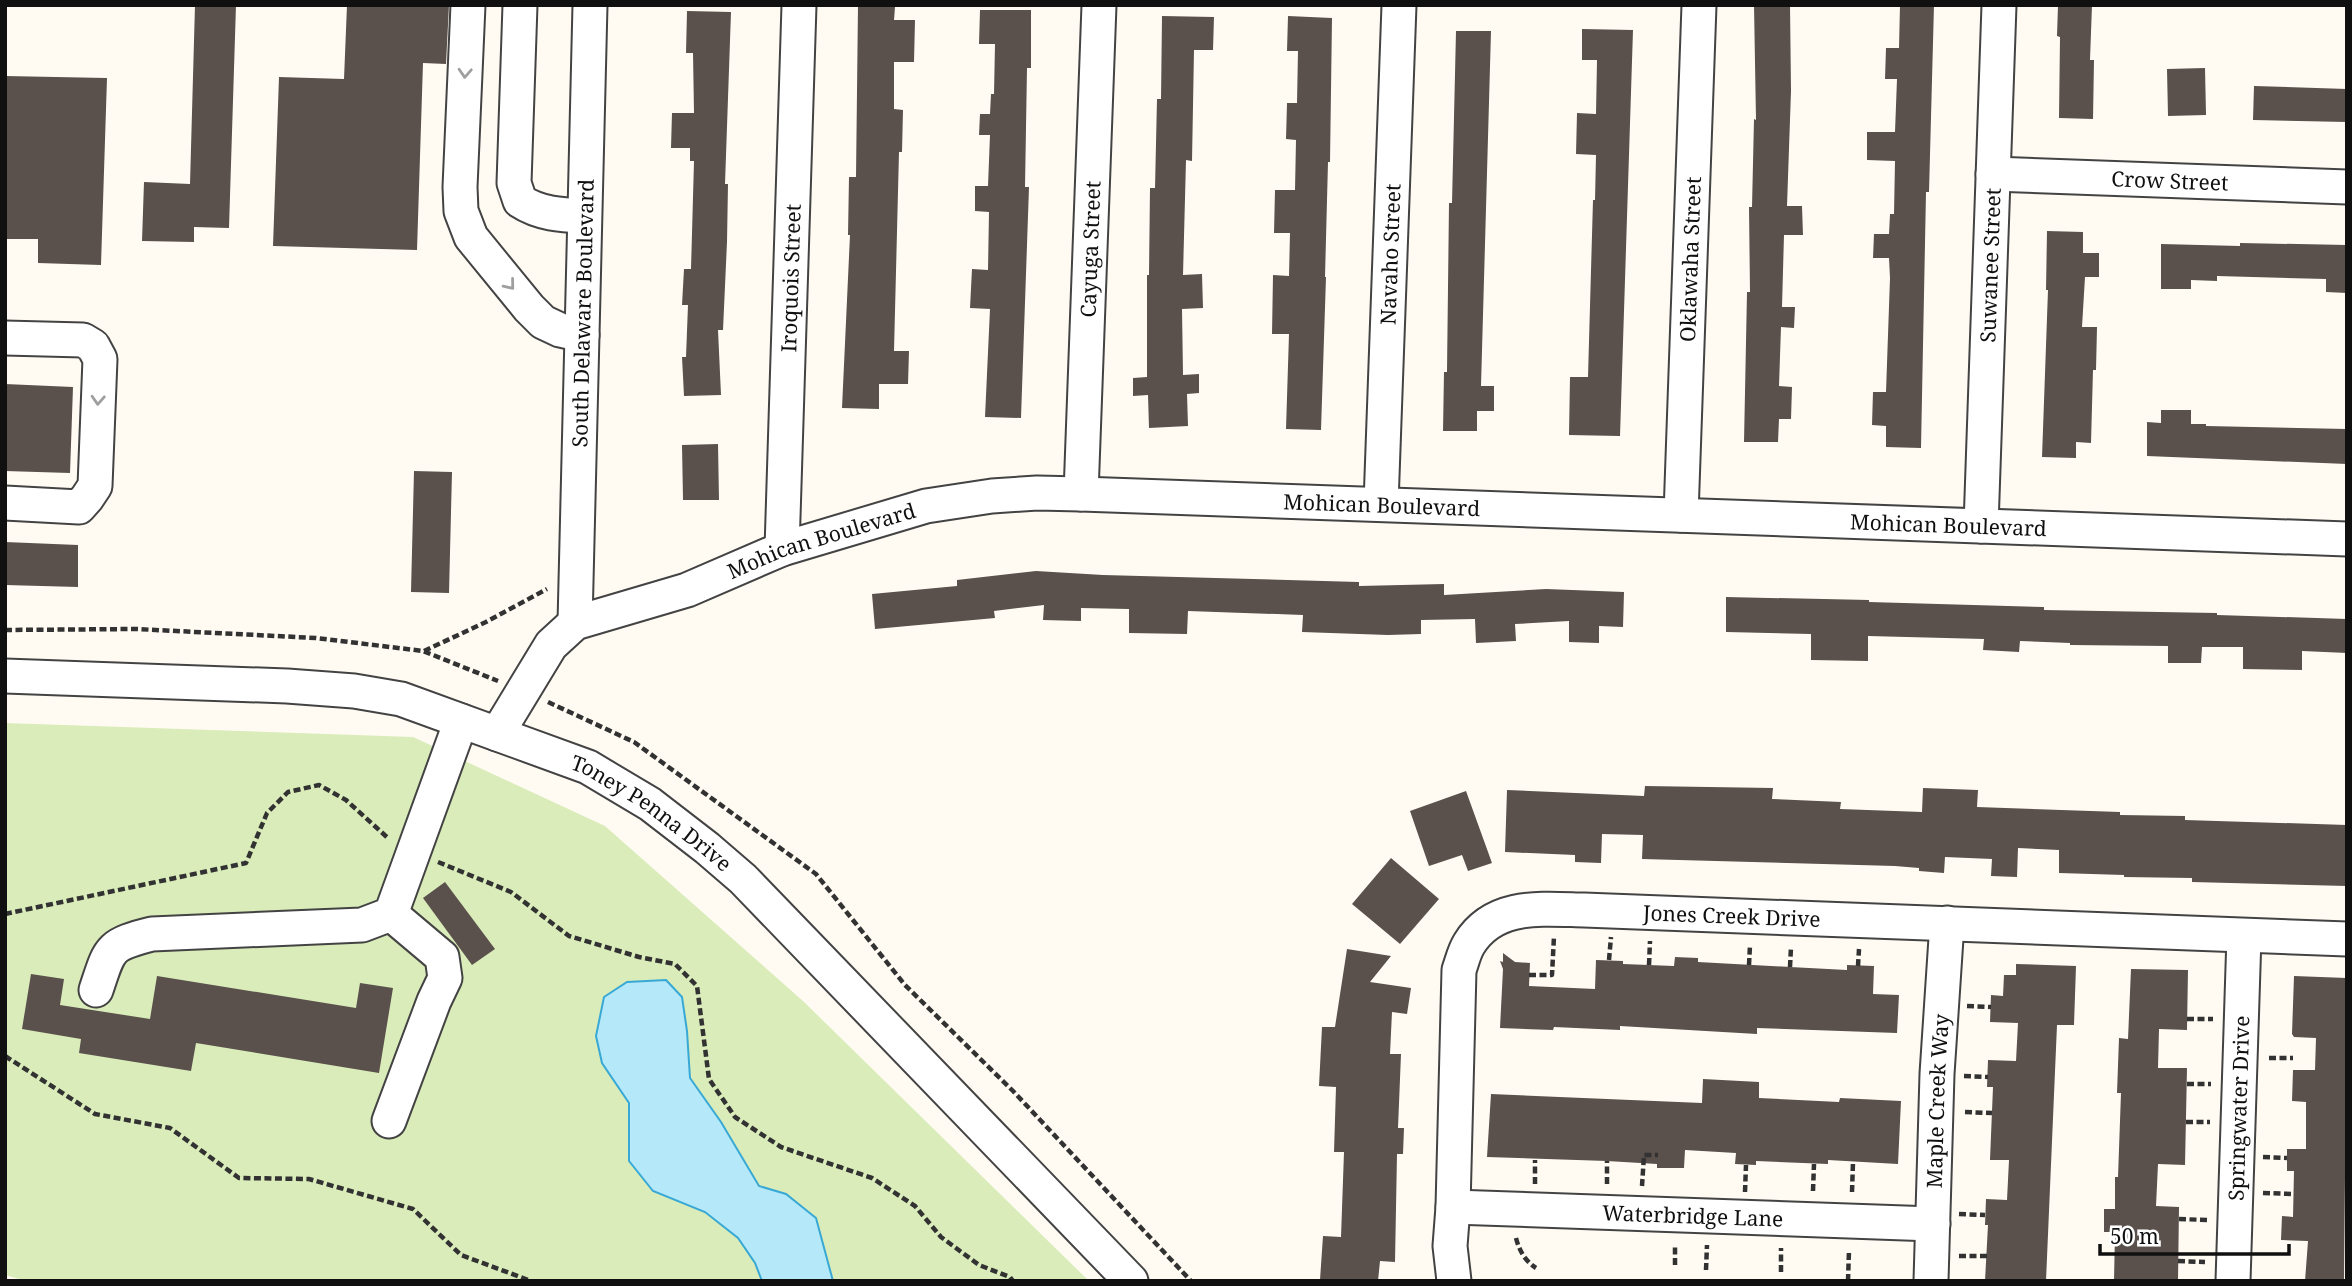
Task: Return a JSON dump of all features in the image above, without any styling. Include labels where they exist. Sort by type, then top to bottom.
[{"type":"street","points":[[468,5],[461,211],[471,237],[543,322],[560,330],[582,335]]},
{"type":"street","points":[[520,5],[514,183],[520,201],[532,209],[549,214],[584,216]]},
{"type":"street","name":"South Delaware Boulevard","points":[[575,623],[590,5]]},
{"type":"street","name":"Iroquois Street","points":[[782,549],[799,5]]},
{"type":"street","name":"Cayuga Street","points":[[1081,494],[1099,5]]},
{"type":"street","name":"Navaho Street","points":[[1381,504],[1399,5]]},
{"type":"street","name":"Oklawaha Street","points":[[1681,515],[1699,5]]},
{"type":"street","name":"Suwanee Street","points":[[1980,526],[1999,5]]},
{"type":"street","name":"Crow Street","points":[[1993,174],[2347,187]]},
{"type":"street","points":[[5,338],[82,340],[93,346],[100,359],[94,486],[87,498],[79,507],[5,503]]},
{"type":"street","name":"Mohican Boulevard","points":[[497,734],[551,645],[575,623],[687,590],[782,549],[926,506],[992,496],[1081,494],[2347,539]]},
{"type":"street","name":"Toney Penna Drive","points":[[5,676],[287,686],[354,691],[401,699],[589,767],[650,804],[743,879],[1131,1281]]},
{"type":"street","points":[[96,990],[108,955],[123,941],[152,933],[362,925],[391,914],[461,721]]},
{"type":"street","name":"Jones Creek Drive","points":[[1454,1281],[1450,1246],[1459,970],[1468,945],[1484,926],[1504,914],[1530,909],[2347,939]]},
{"type":"street","points":[[389,1121],[445,978],[442,957],[391,914]]},
{"type":"street","name":"Maple Creek Way","points":[[1931,1281],[1937,1074],[1947,923]]},
{"type":"street","name":"Springwater Drive","points":[[2233,1281],[2244,936]]},
{"type":"street","name":"Waterbridge Lane","points":[[1453,1207],[1933,1224]]},
{"type":"path","points":[[423,651],[486,622],[550,587]]},
{"type":"path","points":[[5,630],[136,629],[316,638],[423,651],[486,675]]},
{"type":"path","points":[[555,704],[634,742],[816,874],[905,985],[1013,1091],[1191,1281]]},
{"type":"path","points":[[5,914],[246,863],[267,813],[288,792],[318,785],[346,800],[385,837],[511,892],[569,936],[639,957],[675,964],[697,985],[709,1079],[736,1117],[781,1147],[872,1178],[915,1206],[941,1237],[979,1265],[1010,1277],[1013,1281]]},
{"type":"path","points":[[1530,975],[1552,975],[1555,910]]},
{"type":"path","points":[[5,1056],[95,1114],[170,1128],[239,1178],[309,1179],[413,1209],[461,1255],[531,1281]]},
{"type":"path","points":[[1641,1214],[1644,1154],[1658,1155]]},
{"type":"green space","points":[[5,723],[413,737],[605,826],[803,1001],[1089,1281],[26,1281],[5,1275]]},
{"type":"water","points":[[666,980],[682,997],[690,1078],[721,1122],[759,1186],[786,1194],[816,1218],[833,1281],[762,1281],[755,1263],[738,1238],[705,1212],[653,1191],[629,1161],[629,1103],[602,1063],[596,1036],[604,997],[627,982]]},
{"type":"building","points":[[195,5],[236,5],[229,228],[194,227],[194,242],[142,241],[144,182],[190,184]]},
{"type":"building","points":[[347,5],[449,5],[446,64],[423,63],[417,250],[273,246],[279,77],[344,79]]},
{"type":"building","points":[[858,5],[895,7],[894,20],[915,20],[914,62],[894,62],[894,109],[903,110],[902,152],[899,152],[894,351],[909,351],[908,384],[879,384],[879,409],[842,408],[850,235],[849,177],[856,177]]},
{"type":"building","points":[[1754,5],[1790,5],[1791,91],[1787,206],[1802,206],[1803,235],[1784,235],[1782,307],[1795,307],[1794,328],[1781,327],[1779,386],[1792,387],[1791,419],[1779,419],[1778,442],[1744,442],[1747,292],[1750,292],[1749,207],[1752,207],[1754,119],[1756,120]]},
{"type":"building","points":[[1900,5],[1934,5],[1929,192],[1926,192],[1921,448],[1886,447],[1886,426],[1872,425],[1873,392],[1886,392],[1890,278],[1889,258],[1873,258],[1874,234],[1889,234],[1890,214],[1894,214],[1895,161],[1867,160],[1867,132],[1895,132],[1897,79],[1885,79],[1886,48],[1899,48]]},
{"type":"building","points":[[2058,5],[2092,5],[2090,60],[2094,60],[2093,119],[2059,118]]},
{"type":"building","points":[[980,10],[1031,10],[1031,68],[1027,68],[1025,187],[1029,187],[1021,418],[985,417],[990,309],[970,308],[972,269],[988,270],[989,212],[975,211],[975,186],[988,186],[990,135],[979,135],[980,114],[990,114],[991,94],[994,94],[995,44],[979,44]]},
{"type":"building","points":[[687,11],[731,12],[725,184],[728,184],[727,242],[723,330],[718,330],[721,395],[684,396],[682,357],[686,357],[688,305],[682,305],[684,269],[691,269],[694,161],[690,161],[690,148],[671,148],[672,113],[694,113],[693,53],[686,53]]},
{"type":"building","points":[[1162,16],[1214,17],[1213,50],[1194,50],[1192,161],[1186,160],[1183,275],[1202,274],[1203,308],[1182,309],[1183,375],[1199,374],[1199,393],[1187,394],[1188,426],[1149,428],[1148,395],[1133,396],[1133,378],[1147,377],[1150,188],[1155,188],[1157,99],[1161,99]]},
{"type":"building","points":[[1288,16],[1332,18],[1321,430],[1286,429],[1289,334],[1272,334],[1273,275],[1289,276],[1290,233],[1274,233],[1275,190],[1295,190],[1296,140],[1286,139],[1287,103],[1297,103],[1298,51],[1287,51]]},
{"type":"building","points":[[1582,29],[1633,30],[1620,436],[1569,435],[1570,377],[1588,377],[1595,200],[1596,155],[1576,154],[1577,113],[1596,114],[1597,60],[1582,60]]},
{"type":"building","points":[[1456,31],[1491,31],[1481,386],[1494,386],[1494,411],[1477,411],[1477,431],[1443,431]]},
{"type":"building","points":[[2205,68],[2206,115],[2168,116],[2167,69]]},
{"type":"building","points":[[5,76],[107,78],[101,265],[38,263],[38,239],[5,239]]},
{"type":"building","points":[[2254,86],[2347,89],[2347,122],[2253,120]]},
{"type":"building","points":[[2047,231],[2083,232],[2083,253],[2099,253],[2099,277],[2085,277],[2082,327],[2097,327],[2091,443],[2076,442],[2076,458],[2042,457],[2048,290]]},
{"type":"building","points":[[2240,243],[2347,245],[2347,293],[2326,292],[2326,279],[2217,276],[2217,281],[2191,280],[2191,289],[2161,289],[2161,244],[2240,246]]},
{"type":"building","points":[[5,384],[73,387],[70,473],[5,471]]},
{"type":"building","points":[[2161,410],[2191,410],[2191,424],[2206,426],[2347,429],[2347,464],[2147,456],[2147,422],[2161,423]]},
{"type":"building","points":[[718,444],[719,500],[683,500],[682,445]]},
{"type":"building","points":[[414,471],[452,472],[449,593],[411,592]]},
{"type":"building","points":[[5,542],[78,545],[78,587],[5,585]]},
{"type":"building","points":[[1036,571],[1359,582],[1359,586],[1444,584],[1444,595],[1546,589],[1624,592],[1623,627],[1599,626],[1599,643],[1569,642],[1569,621],[1515,624],[1516,641],[1476,643],[1475,619],[1421,620],[1421,634],[1388,635],[1302,632],[1303,615],[1188,611],[1187,634],[1129,633],[1129,609],[1081,608],[1081,621],[1043,620],[1044,605],[994,611],[995,618],[875,629],[872,594],[957,586],[957,580]]},
{"type":"building","points":[[1726,597],[2347,619],[2347,653],[2302,651],[2302,670],[2243,669],[2243,647],[2202,647],[2201,663],[2168,663],[2168,646],[2070,645],[2020,641],[2019,652],[1983,650],[1984,639],[1868,636],[1868,661],[1811,660],[1811,634],[1726,632]]},
{"type":"building","points":[[1645,786],[1773,788],[1772,799],[1841,802],[1840,809],[1922,812],[1923,788],[1978,790],[1977,807],[2185,816],[2185,820],[2347,825],[2347,886],[2192,882],[2192,878],[2059,873],[2059,850],[2018,848],[2017,877],[1991,876],[1992,859],[1945,857],[1944,873],[1895,866],[1642,859],[1643,835],[1602,834],[1601,863],[1575,862],[1575,855],[1505,852],[1507,790],[1644,796]]},
{"type":"building","points":[[1466,791],[1492,863],[1468,871],[1462,855],[1429,866],[1410,811]]},
{"type":"building","points":[[1391,858],[1439,899],[1400,944],[1352,904]]},
{"type":"building","points":[[445,882],[495,949],[472,965],[423,898]]},
{"type":"building","points":[[1347,949],[1391,956],[1370,982],[1411,988],[1407,1014],[1392,1012],[1390,1054],[1401,1054],[1398,1128],[1404,1128],[1403,1154],[1397,1154],[1395,1262],[1380,1261],[1378,1281],[1320,1280],[1323,1236],[1341,1237],[1344,1152],[1334,1152],[1336,1087],[1319,1086],[1322,1027],[1335,1027]]},
{"type":"building","points":[[1503,953],[1515,962],[1530,963],[1529,986],[1595,989],[1596,960],[1674,966],[1675,957],[1698,958],[1698,962],[1847,970],[1847,965],[1874,966],[1873,994],[1899,995],[1897,1033],[1757,1028],[1757,1034],[1620,1026],[1620,1030],[1500,1028],[1503,969],[1500,961],[1503,962]]},
{"type":"building","points":[[2016,964],[2076,966],[2074,1025],[2057,1025],[2046,1281],[1985,1281],[1988,1225],[1985,1225],[1986,1199],[2007,1200],[2009,1160],[1990,1160],[1993,1087],[1987,1087],[1988,1060],[2016,1061],[2018,1023],[1990,1022],[1991,995],[2003,996],[2004,975],[2016,975]]},
{"type":"building","points":[[2131,969],[2188,970],[2187,1030],[2159,1029],[2158,1068],[2187,1068],[2185,1165],[2158,1164],[2156,1206],[2179,1207],[2178,1281],[2114,1281],[2115,1232],[2104,1232],[2104,1209],[2115,1209],[2121,1093],[2117,1093],[2119,1038],[2128,1039]]},
{"type":"building","points":[[31,974],[64,979],[60,1005],[150,1019],[157,976],[356,1008],[360,983],[393,988],[379,1073],[196,1043],[191,1071],[79,1053],[81,1039],[22,1029]]},
{"type":"building","points":[[2294,976],[2347,978],[2344,1281],[2305,1281],[2308,1241],[2281,1240],[2282,1216],[2293,1217],[2294,1171],[2287,1171],[2287,1149],[2306,1149],[2306,1102],[2292,1101],[2293,1070],[2315,1070],[2316,1038],[2294,1037],[2292,1034]]},
{"type":"building","points":[[1703,1079],[1759,1082],[1759,1098],[1839,1102],[1840,1098],[1901,1101],[1898,1164],[1828,1160],[1828,1164],[1756,1161],[1756,1165],[1735,1164],[1736,1153],[1685,1150],[1684,1168],[1657,1168],[1657,1164],[1607,1161],[1487,1157],[1491,1094],[1702,1103]]}]
